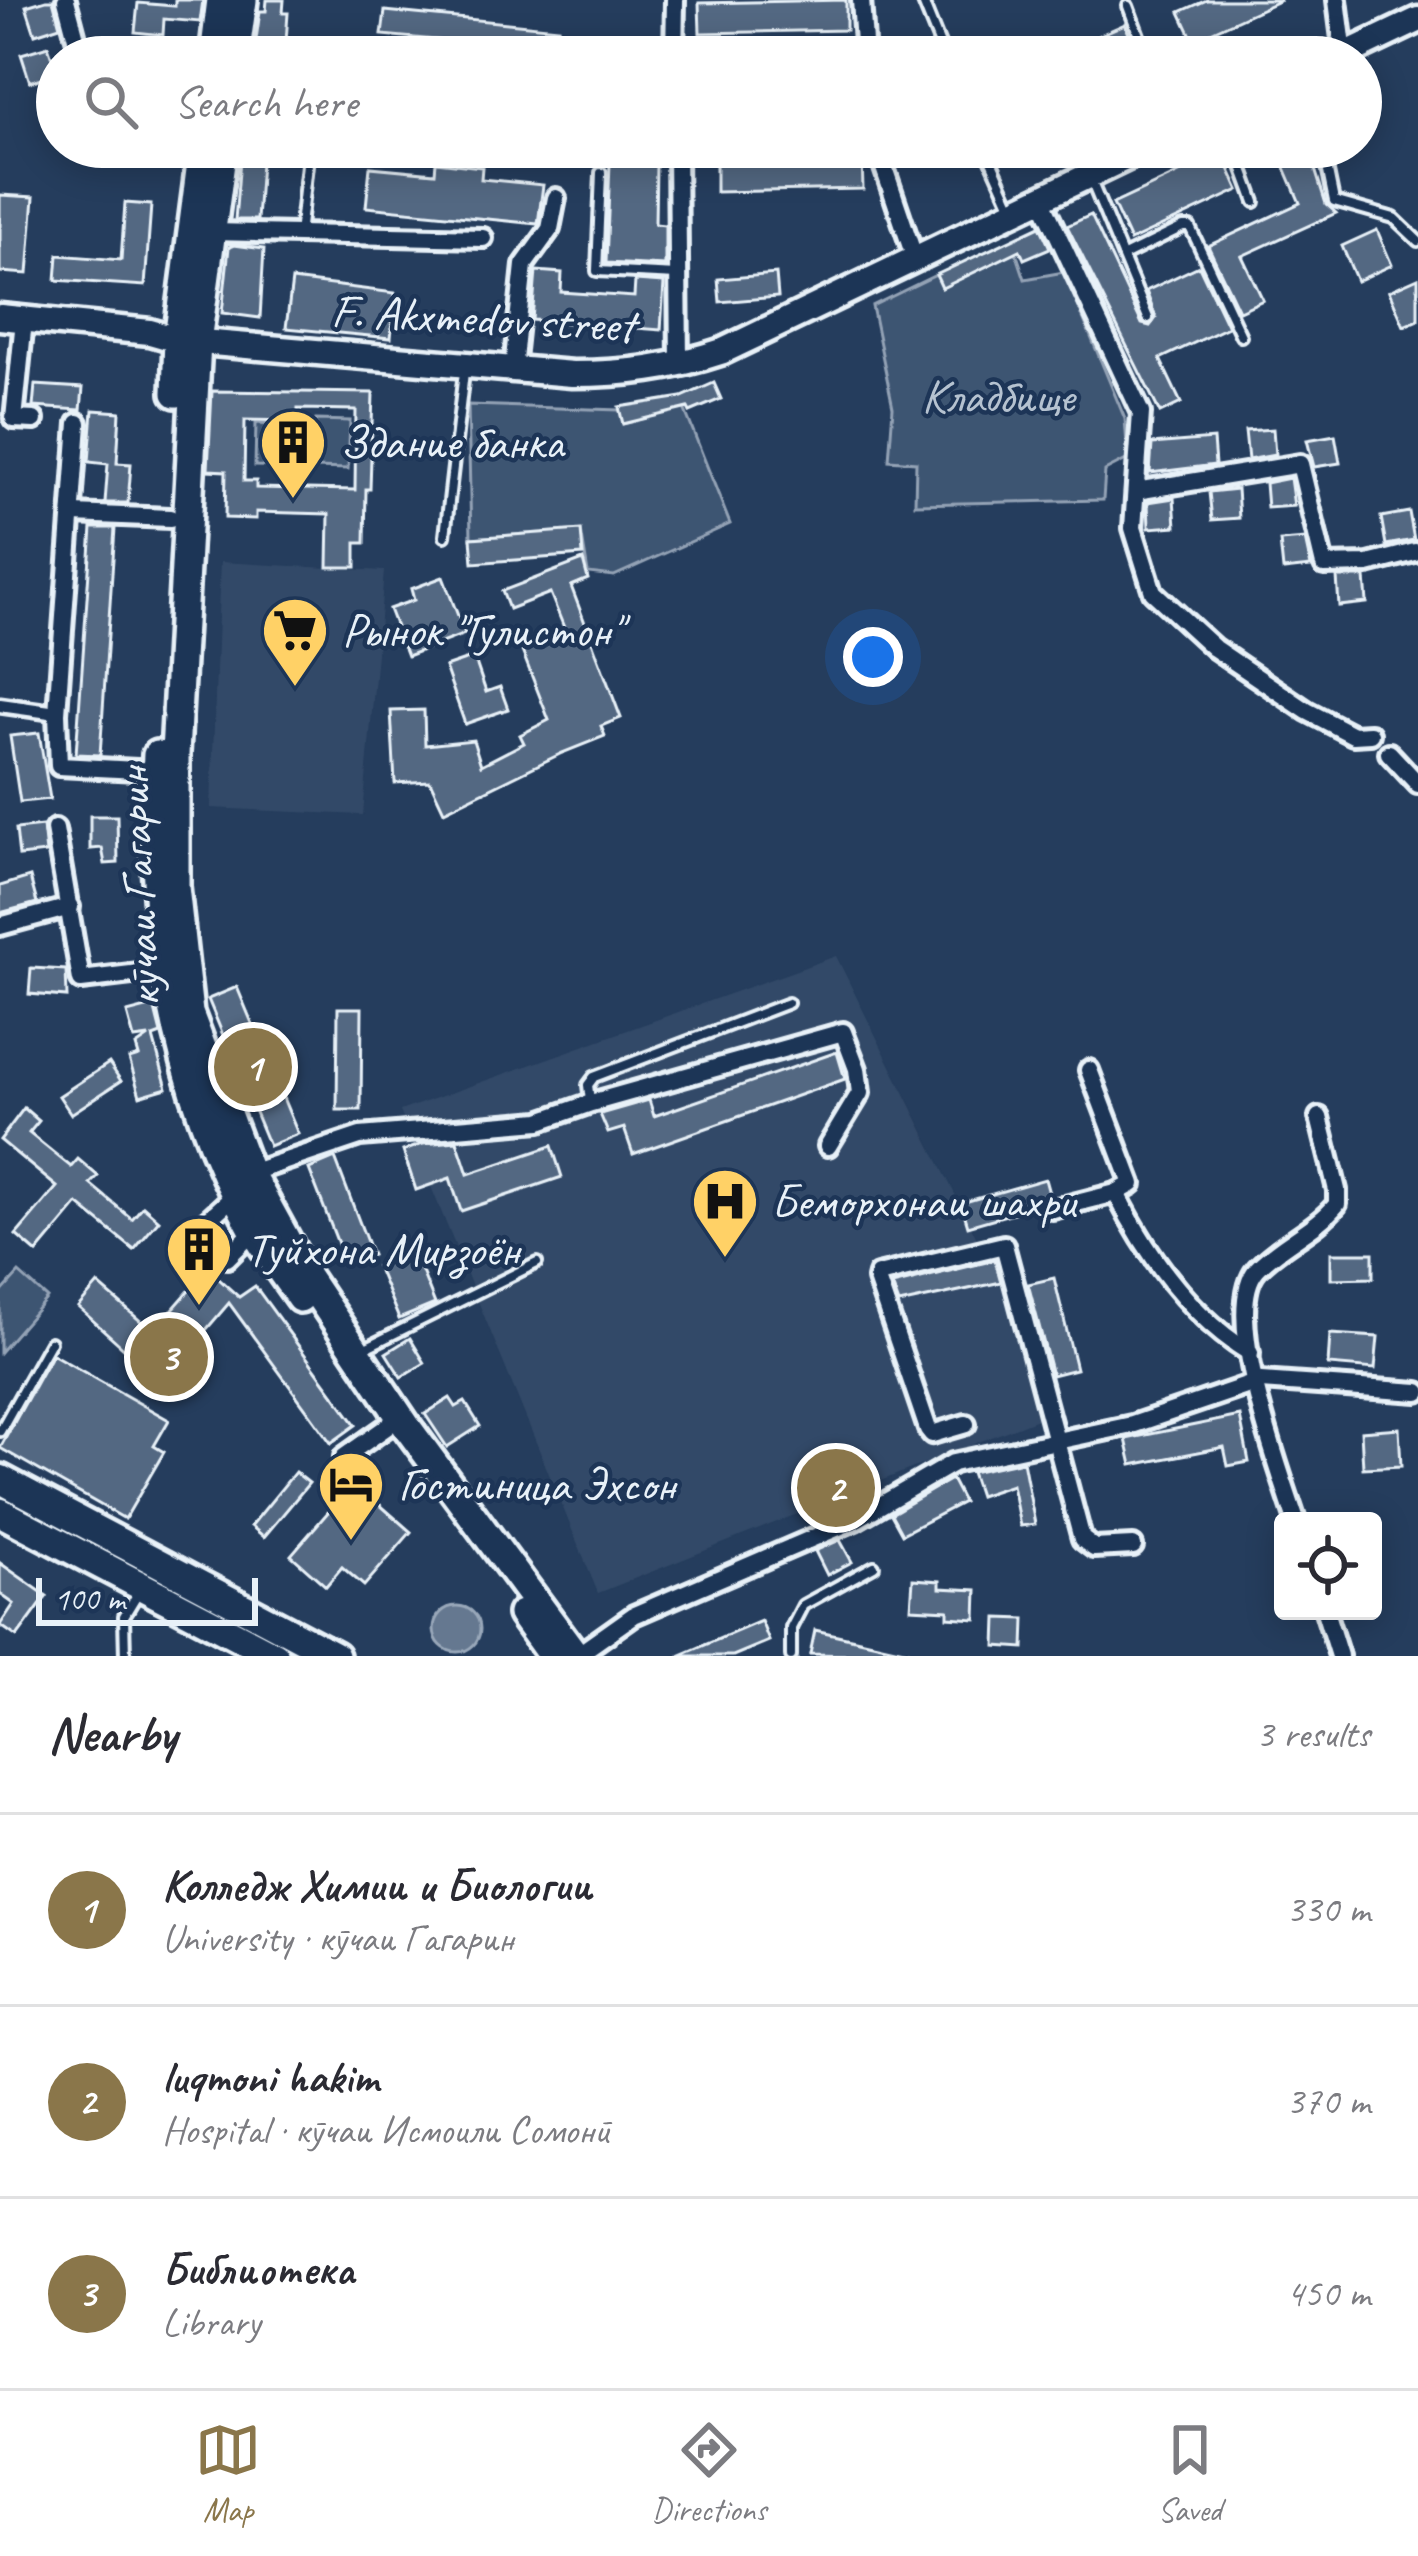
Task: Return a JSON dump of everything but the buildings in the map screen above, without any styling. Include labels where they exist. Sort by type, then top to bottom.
[{"type":"main road","points":[[217,36],[221,0]]},
{"type":"main road","points":[[238,36],[242,0]]},
{"type":"main road","points":[[1382,37],[1418,20]]},
{"type":"main road","name":"кӯчаи Гагарин","points":[[201,168],[170,518],[155,875],[165,970],[194,1092],[238,1182],[289,1247],[356,1352],[576,1656]]},
{"type":"main road","name":"кӯчаи Гагарин","points":[[220,168],[188,341],[175,887],[189,1013],[254,1231],[552,1656]]},
{"type":"main road","name":"F. Akxmedov street","points":[[12,318],[150,332],[188,341],[627,374],[679,366],[723,351],[1105,168]]},
{"type":"main road","points":[[0,1479],[335,1656]]},
{"type":"main road","points":[[0,1511],[275,1656]]},
{"type":"street","points":[[66,0],[75,36]]},
{"type":"street","points":[[674,36],[675,0]]},
{"type":"street","points":[[861,0],[864,36]]},
{"type":"street","points":[[1337,0],[1340,36]]},
{"type":"street","points":[[679,168],[679,366]]},
{"type":"street","points":[[884,168],[915,259]]},
{"type":"street","points":[[513,369],[524,265],[550,229],[556,198]]},
{"type":"street","points":[[1041,199],[1141,412],[1132,528],[1153,592],[1214,648],[1307,711],[1353,735],[1370,734]]},
{"type":"street","points":[[212,232],[483,238]]},
{"type":"street","points":[[12,318],[14,419],[34,421]]},
{"type":"street","points":[[78,423],[56,713],[59,766],[157,771]]},
{"type":"street","points":[[1136,491],[1300,464],[1324,565],[1368,564],[1415,552]]},
{"type":"street","points":[[74,514],[170,518]]},
{"type":"street","points":[[0,705],[56,713]]},
{"type":"street","points":[[1389,753],[1418,784]]},
{"type":"street","points":[[55,829],[81,980],[165,970]]},
{"type":"street","points":[[0,926],[70,907]]},
{"type":"street","points":[[199,1228],[238,1182],[360,1136],[540,1120],[843,1032],[860,1093],[828,1146]]},
{"type":"street","points":[[1053,1209],[1116,1193],[1132,1184],[1089,1070]]},
{"type":"street","points":[[1292,1512],[1252,1384],[1248,1281],[1258,1267],[1337,1204],[1318,1117]]},
{"type":"street","points":[[1116,1193],[1131,1224],[1203,1320],[1250,1353]]},
{"type":"street","points":[[227,1258],[254,1231]]},
{"type":"street","points":[[966,1424],[932,1434],[928,1429],[877,1279],[878,1275],[1004,1245],[1082,1539],[1094,1547],[1133,1546]]},
{"type":"street","points":[[576,1656],[634,1615],[855,1520],[952,1463],[1132,1425],[1262,1381],[1418,1392]]},
{"type":"street","points":[[344,1457],[388,1426]]},
{"type":"street","points":[[1327,1620],[1339,1656]]},
{"type":"lane","points":[[922,0],[937,36]]},
{"type":"lane","points":[[1128,6],[1139,36]]},
{"type":"lane","points":[[299,236],[307,168]]},
{"type":"lane","points":[[994,168],[1014,212]]},
{"type":"lane","points":[[1242,168],[1255,202]]},
{"type":"lane","points":[[1327,168],[1334,201],[1394,218],[1418,241]]},
{"type":"lane","points":[[601,172],[597,271],[678,275]]},
{"type":"lane","points":[[1089,176],[1148,318]]},
{"type":"lane","points":[[1124,256],[1190,227],[1240,336]]},
{"type":"lane","points":[[445,536],[465,364]]},
{"type":"lane","points":[[590,1102],[588,1085],[593,1076],[788,1004]]},
{"type":"lane","points":[[356,1352],[537,1263]]},
{"type":"lane","points":[[0,1430],[50,1342]]},
{"type":"lane","points":[[791,1656],[791,1628],[803,1606],[874,1566]]},
{"type":"lane","points":[[125,1656],[124,1616],[142,1587]]},
{"type":"shaded area","name":"Рынок \"Гулистон\"","points":[[220,562],[384,571],[363,815],[211,808]]},
{"type":"shaded area","name":"Беморхонаи шахри","points":[[836,956],[1062,1409],[598,1593],[400,1111]]},
{"type":"shaded area","points":[[457,1606],[474,1612],[480,1629],[474,1646],[457,1652],[440,1646],[434,1629],[440,1612]]},
{"type":"green space","name":"Кладбище","points":[[1016,252],[1025,279],[1064,272],[1125,419],[1128,459],[1105,471],[1103,500],[915,504],[916,462],[889,460],[893,407],[872,306],[936,275],[943,287]]},
{"type":"green space","points":[[468,405],[620,410],[623,424],[684,408],[730,524],[614,576],[588,573],[581,530],[471,538]]},
{"type":"green space","points":[[316,420],[350,421],[348,469],[315,468]]},
{"type":"green space","points":[[256,423],[299,425],[298,467],[255,466]]},
{"type":"green space","points":[[19,1273],[47,1298],[0,1352],[0,1294]]},
{"type":"place","name":"Здание банка","points":[[293,501]]},
{"type":"place","name":"Рынок \"Гулистон\"","points":[[295,689]]},
{"type":"place","name":"Колледж Химии и Биологии","points":[[253,1067]]},
{"type":"place","name":"Беморхонаи шахри","points":[[725,1260]]},
{"type":"place","name":"Туйхона Мирзоён","points":[[199,1308]]},
{"type":"place","name":"Библиотека","points":[[169,1357]]},
{"type":"place","name":"luqmoni hakim","points":[[836,1488]]},
{"type":"place","name":"Гостиница Эхсон","points":[[351,1543]]}]
